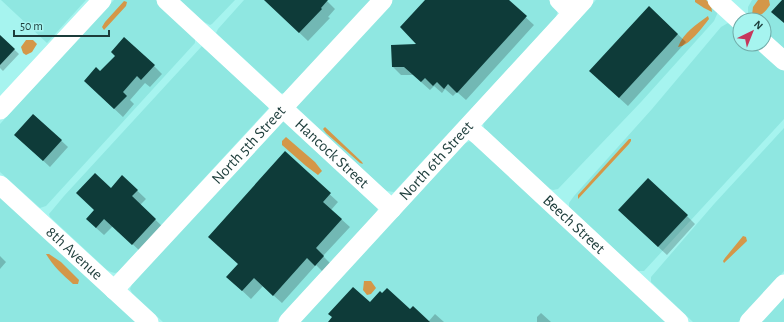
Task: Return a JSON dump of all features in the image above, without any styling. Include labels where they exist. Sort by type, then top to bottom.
[{"type":"street","points":[[0,110],[102,0]]},
{"type":"street","name":"Hancock Street","points":[[166,0],[392,208]]},
{"type":"street","name":"North 5th Street","points":[[114,290],[383,0]]},
{"type":"street","points":[[559,0],[578,6]]},
{"type":"street","points":[[717,0],[732,14]]},
{"type":"street","name":"North 6th Street","points":[[288,322],[578,6]]},
{"type":"street","points":[[772,50],[784,61]]},
{"type":"street","name":"Beech Street","points":[[468,127],[480,136],[679,322]]},
{"type":"street","name":"8th Avenue","points":[[0,184],[149,322]]},
{"type":"street","points":[[750,322],[784,284]]},
{"type":"shaded area","points":[[1,0],[86,0],[47,43]]},
{"type":"shaded area","points":[[114,0],[156,0],[195,36],[195,43],[46,206],[40,208],[0,172],[0,124]]},
{"type":"shaded area","points":[[180,0],[235,0],[210,25],[204,22]]},
{"type":"shaded area","points":[[244,0],[372,0],[284,93],[281,93],[216,33]]},
{"type":"shaded area","points":[[392,0],[549,0],[558,10],[556,17],[394,192],[387,191],[383,188],[296,107]]},
{"type":"shaded area","points":[[596,0],[707,0],[716,8],[718,12],[714,21],[641,102],[558,189],[553,190],[550,189],[484,128],[483,123]]},
{"type":"shaded area","points":[[695,0],[706,0],[711,4],[712,12],[695,2]]},
{"type":"shaded area","points":[[752,0],[784,0],[784,50],[772,39],[772,12],[748,12],[748,7]]},
{"type":"shaded area","points":[[758,0],[769,0],[770,5],[765,12],[752,12],[753,7]]},
{"type":"shaded area","points":[[124,1],[127,2],[126,6],[104,30],[102,27],[105,22]]},
{"type":"shaded area","points":[[708,16],[709,19],[695,36],[682,46],[678,47],[687,33]]},
{"type":"shaded area","points":[[728,23],[732,25],[732,52],[764,52],[784,70],[784,119],[644,271],[638,271],[569,207],[569,203],[652,109],[721,27]]},
{"type":"shaded area","points":[[26,40],[33,40],[37,44],[32,52],[26,55],[23,53],[21,47]]},
{"type":"shaded area","points":[[202,46],[268,107],[268,109],[118,272],[111,272],[50,217],[49,214]]},
{"type":"shaded area","points":[[283,120],[378,208],[376,213],[276,322],[163,322],[132,293],[130,289],[132,284]]},
{"type":"shaded area","points":[[325,127],[363,164],[326,133],[323,129]]},
{"type":"shaded area","points":[[784,128],[784,271],[738,322],[693,322],[651,282],[651,277],[714,204]]},
{"type":"shaded area","points":[[286,137],[315,162],[322,171],[318,175],[282,145],[282,141]]},
{"type":"shaded area","points":[[629,139],[631,139],[631,141],[629,144],[578,199],[578,195]]},
{"type":"shaded area","points":[[470,141],[667,322],[300,322],[464,144]]},
{"type":"shaded area","points":[[0,196],[137,322],[0,322]]},
{"type":"shaded area","points":[[743,236],[746,237],[747,241],[724,263],[723,261],[725,258]]},
{"type":"shaded area","points":[[46,254],[49,254],[61,262],[79,280],[78,284],[73,284],[55,266]]},
{"type":"shaded area","points":[[364,281],[371,281],[376,288],[371,294],[367,295],[363,290]]},
{"type":"shaded area","points":[[784,297],[784,322],[761,322]]},
{"type":"building","points":[[264,0],[328,0],[321,8],[322,9],[299,33]]},
{"type":"building","points":[[425,0],[509,0],[527,16],[457,93],[448,84],[444,89],[437,82],[433,86],[425,78],[421,82],[404,67],[392,67],[391,45],[416,44],[400,27]]},
{"type":"building","points":[[782,0],[784,0],[784,23],[771,12]]},
{"type":"building","points":[[649,6],[678,34],[619,98],[589,71]]},
{"type":"building","points":[[0,35],[15,49],[0,65]]},
{"type":"building","points":[[124,37],[155,65],[141,80],[137,76],[123,92],[127,96],[114,109],[84,81],[96,67],[100,71],[115,56],[111,52]]},
{"type":"building","points":[[33,114],[62,140],[43,161],[14,135]]},
{"type":"building","points":[[285,151],[331,193],[323,202],[342,219],[316,248],[324,256],[315,266],[307,258],[273,296],[254,278],[242,291],[226,277],[238,264],[208,237]]},
{"type":"building","points":[[95,173],[111,188],[122,175],[138,190],[132,196],[156,219],[132,245],[104,219],[96,228],[86,219],[94,210],[76,193]]},
{"type":"building","points":[[648,178],[688,215],[658,247],[618,210]]},
{"type":"building","points":[[353,287],[370,302],[380,291],[382,293],[387,288],[410,309],[413,306],[430,322],[328,322],[332,317],[328,314]]}]
